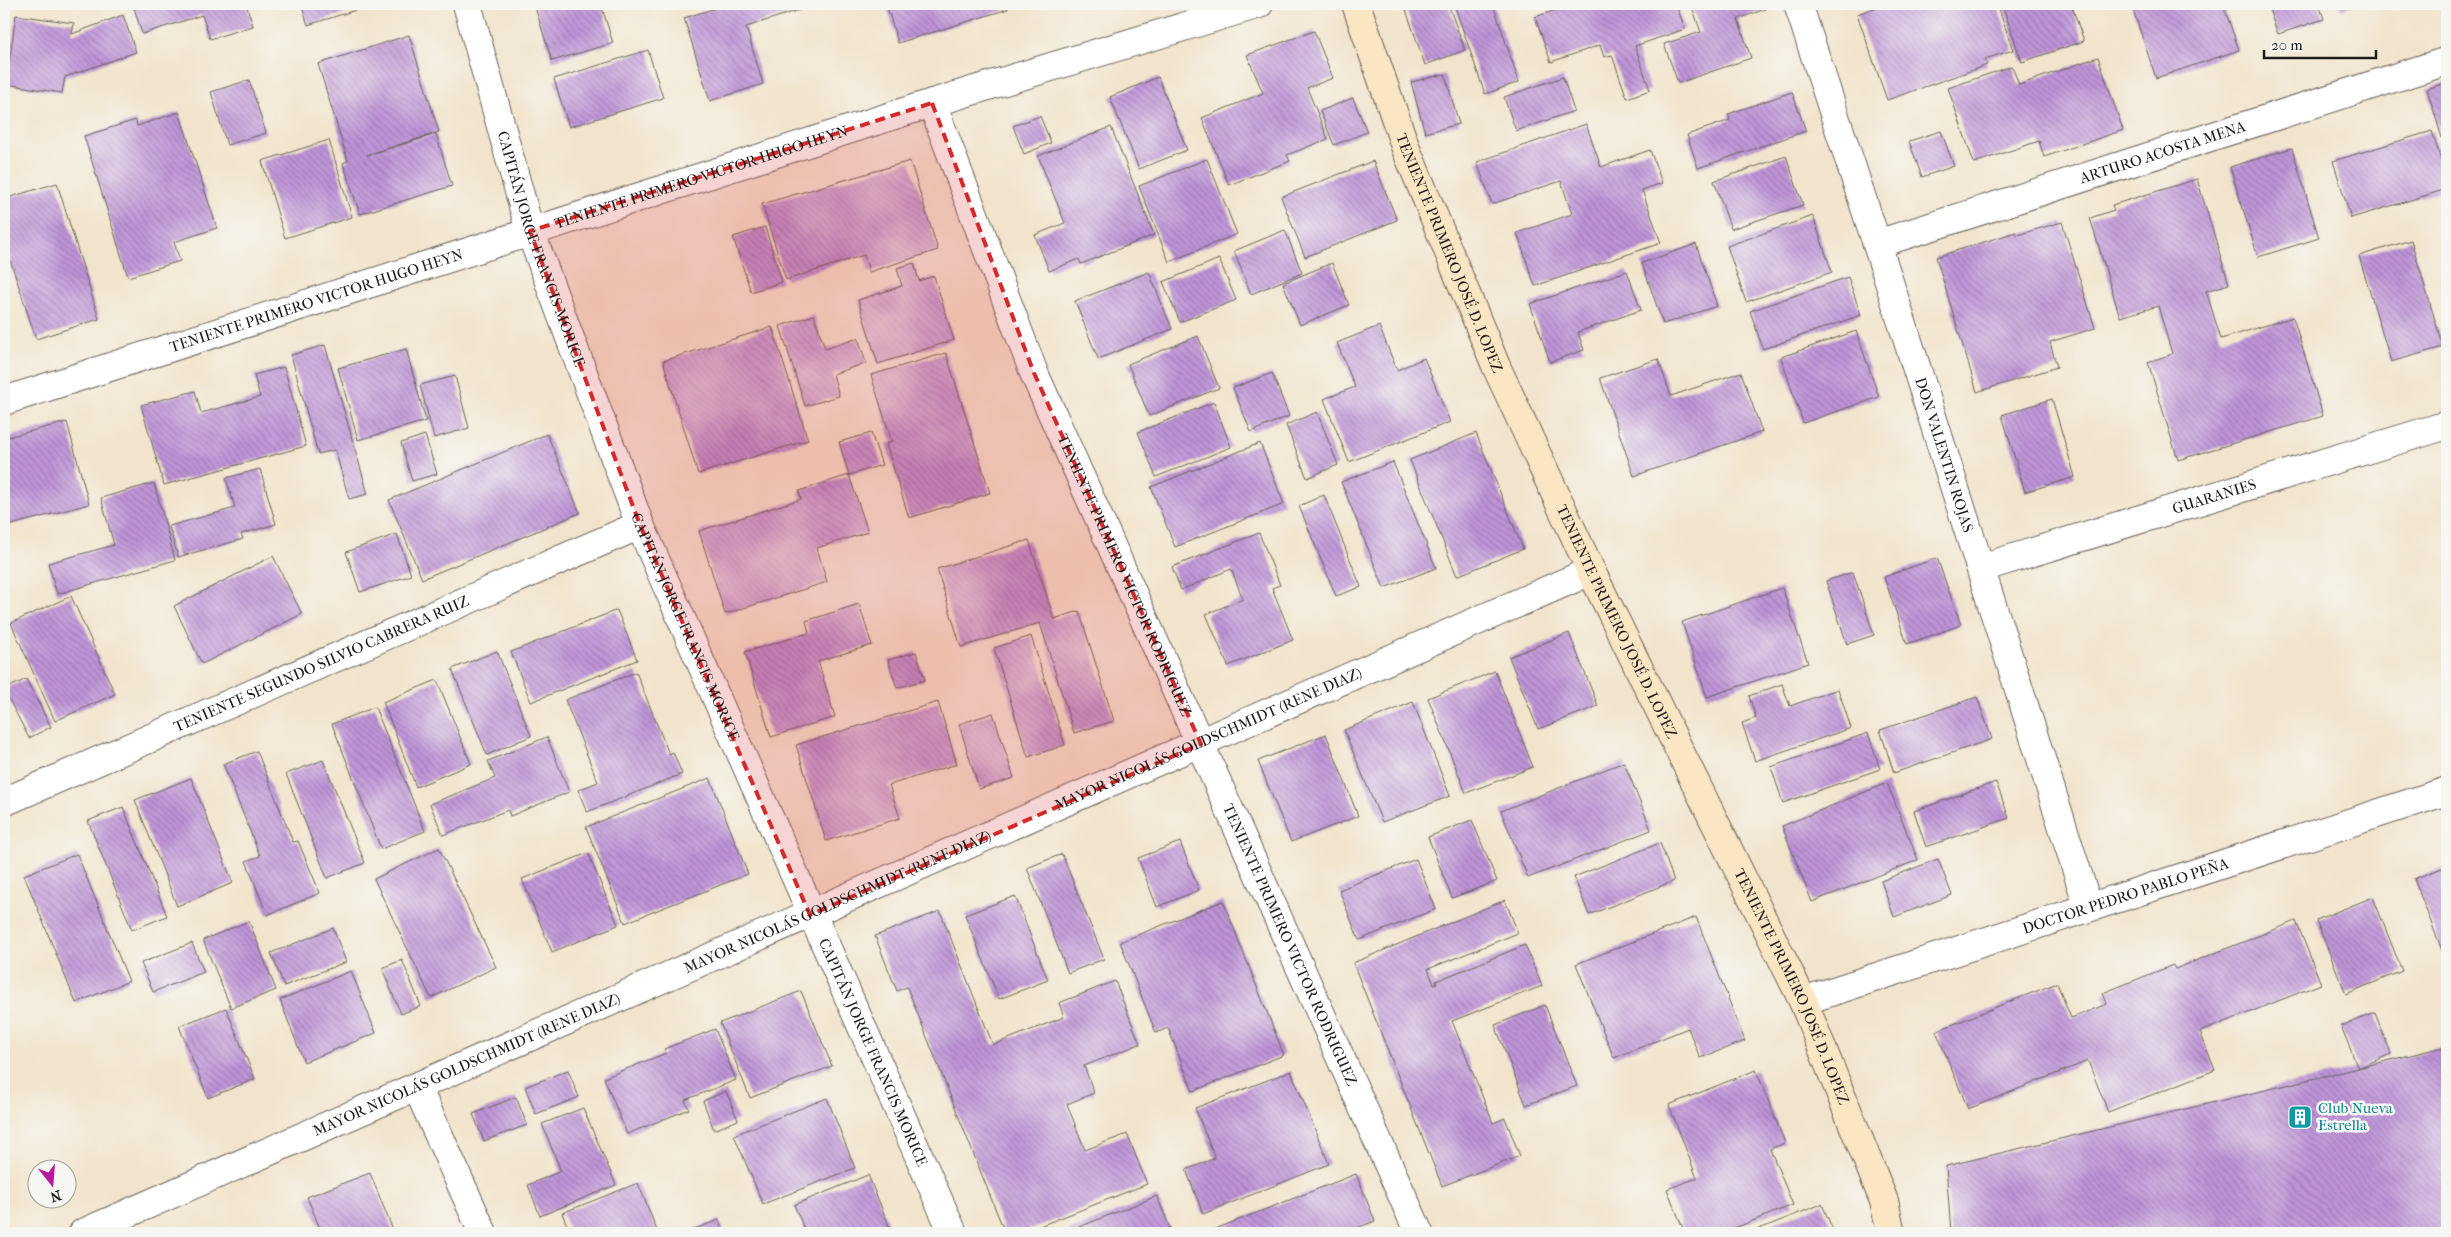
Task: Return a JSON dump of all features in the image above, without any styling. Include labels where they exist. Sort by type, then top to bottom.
[{"type":"street","name":"CAPITÁN JORGE FRANCIS MORICE","points":[[467,4],[530,231],[640,525],[810,914],[953,1233]]},
{"type":"street","name":"TENIENTE PRIMERO VICTOR HUGO HEYN","points":[[4,401],[932,103],[1259,4]]},
{"type":"street","name":"TENIENTE PRIMERO JOSÉ D. LOPEZ","points":[[1356,4],[1406,149],[1496,366],[1591,571],[1803,1001],[1884,1201],[1891,1233]]},
{"type":"street","name":"DON VALENTIN ROJAS","points":[[1798,4],[1878,244],[2088,906]]},
{"type":"street","name":"ARTURO ACOSTA MENA","points":[[1878,244],[2447,61]]},
{"type":"street","name":"TENIENTE PRIMERO VICTOR RODRIGUEZ","points":[[932,103],[1034,373],[1419,1233]]},
{"type":"street","name":"GUARANIES","points":[[1981,568],[2447,425]]},
{"type":"street","name":"TENIENTE SEGUNDO SILVIO CABRERA RUIZ","points":[[4,802],[640,525]]},
{"type":"street","name":"MAYOR NICOLÁS GOLDSCHMIDT (RENE DIAZ)","points":[[83,1233],[1201,744],[1591,571]]},
{"type":"street","name":"DOCTOR PEDRO PABLO PEÑA","points":[[1803,1001],[2088,906],[2194,875],[2447,791]]},
{"type":"street","points":[[417,1088],[483,1233]]},
{"type":"highlighted area","points":[[932,103],[1034,373],[1201,744],[810,915],[640,525],[530,231]]},
{"type":"building","points":[[133,4],[246,4],[253,26],[210,39],[202,15],[142,34]]},
{"type":"building","points":[[301,4],[375,4],[308,25]]},
{"type":"building","points":[[534,4],[614,4],[602,8],[613,43],[552,61]]},
{"type":"building","points":[[729,4],[818,4],[746,27],[763,84],[710,101],[684,18]]},
{"type":"building","points":[[886,4],[1007,4],[1008,9],[898,43]]},
{"type":"building","points":[[1404,4],[1448,4],[1465,50],[1425,65]]},
{"type":"building","points":[[1454,4],[1493,4],[1519,82],[1485,94]]},
{"type":"building","points":[[1574,4],[1676,4],[1685,29],[1635,46],[1650,90],[1627,98],[1612,55],[1604,57],[1600,45],[1551,62],[1535,17]]},
{"type":"building","points":[[1691,4],[1764,4],[1765,9],[1738,19],[1751,58],[1678,83],[1664,44],[1701,32]]},
{"type":"building","points":[[1886,4],[1997,4],[2013,50],[1985,59],[1987,65],[1887,100],[1857,14]]},
{"type":"building","points":[[2002,4],[2071,4],[2084,41],[2022,62]]},
{"type":"building","points":[[2131,4],[2223,4],[2239,50],[2156,78]]},
{"type":"building","points":[[2267,4],[2319,4],[2324,19],[2278,34]]},
{"type":"building","points":[[2339,4],[2356,4],[2341,9]]},
{"type":"building","points":[[16,15],[74,23],[72,34],[123,15],[136,52],[65,77],[62,93],[6,84]]},
{"type":"building","points":[[1314,31],[1333,78],[1307,88],[1328,139],[1287,155],[1290,161],[1229,185],[1202,118],[1263,93],[1247,55]]},
{"type":"building","points":[[409,35],[439,132],[367,155],[436,134],[452,186],[360,214],[343,163],[348,161],[318,64]]},
{"type":"building","points":[[648,50],[663,98],[569,127],[554,79]]},
{"type":"building","points":[[2098,57],[2123,130],[2044,157],[2039,141],[1974,163],[1948,88],[2012,66],[2019,85]]},
{"type":"building","points":[[1445,74],[1459,124],[1425,133],[1411,82]]},
{"type":"building","points":[[1158,77],[1187,150],[1139,169],[1110,97]]},
{"type":"building","points":[[1563,77],[1574,111],[1516,131],[1504,97]]},
{"type":"building","points":[[249,80],[266,133],[227,145],[211,92]]},
{"type":"building","points":[[2447,82],[2447,154],[2427,89]]},
{"type":"building","points":[[1792,92],[1806,131],[1698,168],[1687,135],[1730,120],[1728,114]]},
{"type":"building","points":[[1353,98],[1367,132],[1334,145],[1320,111]]},
{"type":"building","points":[[179,112],[217,228],[174,242],[180,261],[128,277],[84,136],[136,120],[137,126]]},
{"type":"building","points":[[1040,116],[1051,143],[1024,154],[1013,126]]},
{"type":"building","points":[[1586,124],[1601,167],[1650,150],[1662,183],[1642,190],[1661,243],[1535,286],[1517,233],[1572,214],[1561,181],[1492,204],[1477,162]]},
{"type":"building","points":[[1111,127],[1154,235],[1081,264],[1079,259],[1049,271],[1035,235],[1065,223],[1038,156]]},
{"type":"building","points":[[1941,131],[1954,166],[1922,177],[1909,141]]},
{"type":"building","points":[[2432,131],[2447,180],[2447,189],[2351,218],[2333,161]]},
{"type":"building","points":[[329,140],[352,217],[285,238],[262,161]]},
{"type":"building","points":[[2292,148],[2319,238],[2258,257],[2230,167]]},
{"type":"building","points":[[1786,156],[1803,205],[1731,229],[1714,181]]},
{"type":"building","points":[[1207,159],[1237,234],[1169,262],[1139,186]]},
{"type":"building","points":[[910,161],[938,250],[869,272],[864,255],[786,280],[762,204]]},
{"type":"building","points":[[1373,161],[1397,220],[1305,257],[1281,197]]},
{"type":"building","points":[[2197,179],[2229,284],[2206,291],[2221,339],[2293,317],[2323,416],[2178,460],[2148,362],[2172,354],[2158,306],[2120,317],[2090,218],[2114,210],[2112,205]]},
{"type":"building","points":[[57,183],[99,319],[36,339],[6,247],[4,248],[4,199]]},
{"type":"building","points":[[1813,216],[1832,272],[1746,302],[1727,246]]},
{"type":"building","points":[[2062,222],[2095,328],[2050,342],[2057,367],[1977,392],[1936,257],[2016,232],[2017,235]]},
{"type":"building","points":[[765,227],[782,282],[751,292],[733,237]]},
{"type":"building","points":[[1285,230],[1302,273],[1251,294],[1234,251]]},
{"type":"building","points":[[2411,240],[2443,347],[2391,362],[2359,256]]},
{"type":"building","points":[[1696,244],[1717,306],[1663,324],[1642,263]]},
{"type":"building","points":[[1219,259],[1236,300],[1180,322],[1163,282]]},
{"type":"building","points":[[914,263],[919,281],[934,276],[954,340],[878,364],[858,300],[902,286],[897,268]]},
{"type":"building","points":[[1332,263],[1349,305],[1300,325],[1283,283]]},
{"type":"building","points":[[1627,271],[1641,310],[1578,332],[1584,350],[1550,362],[1530,304]]},
{"type":"building","points":[[1149,272],[1172,329],[1098,359],[1075,301]]},
{"type":"building","points":[[1848,277],[1861,315],[1763,349],[1750,311]]},
{"type":"building","points":[[814,315],[825,349],[858,338],[866,363],[833,374],[839,396],[805,406],[780,326]]},
{"type":"building","points":[[1379,326],[1397,370],[1424,358],[1450,422],[1349,462],[1324,399],[1355,387],[1337,343]]},
{"type":"building","points":[[772,327],[808,440],[698,474],[663,361]]},
{"type":"building","points":[[1856,331],[1879,397],[1803,423],[1781,357]]},
{"type":"building","points":[[1198,336],[1219,388],[1149,416],[1128,364]]},
{"type":"building","points":[[325,345],[368,494],[349,499],[335,450],[318,454],[291,355]]},
{"type":"building","points":[[406,349],[426,421],[358,440],[338,368]]},
{"type":"building","points":[[946,353],[990,493],[909,518],[886,444],[892,442],[871,375]]},
{"type":"building","points":[[1658,359],[1671,396],[1741,372],[1762,432],[1634,476],[1600,378]]},
{"type":"building","points":[[284,367],[306,446],[164,485],[141,405],[195,391],[201,413],[260,397],[254,375]]},
{"type":"building","points":[[1272,373],[1289,416],[1251,432],[1233,388]]},
{"type":"building","points":[[455,376],[469,428],[434,438],[420,385]]},
{"type":"building","points":[[2052,399],[2075,477],[2025,492],[2002,415]]},
{"type":"building","points":[[1214,402],[1231,447],[1156,477],[1138,432]]},
{"type":"building","points":[[1317,412],[1338,465],[1307,478],[1286,425]]},
{"type":"building","points":[[67,422],[89,504],[4,527],[4,438]]},
{"type":"building","points":[[871,433],[882,465],[849,475],[839,442]]},
{"type":"building","points":[[1476,433],[1523,549],[1457,576],[1410,460]]},
{"type":"building","points":[[547,434],[580,513],[422,579],[389,500]]},
{"type":"building","points":[[425,435],[437,474],[412,481],[401,443]]},
{"type":"building","points":[[1260,443],[1284,504],[1175,547],[1151,487]]},
{"type":"building","points":[[1393,462],[1436,568],[1384,588],[1341,482]]},
{"type":"building","points":[[260,469],[276,524],[241,534],[243,539],[178,557],[169,526],[235,508],[226,478]]},
{"type":"building","points":[[849,475],[868,532],[817,548],[827,582],[725,614],[699,531],[801,499],[799,491]]},
{"type":"building","points":[[154,483],[175,560],[57,594],[48,563],[114,545],[101,498]]},
{"type":"building","points":[[1324,495],[1361,587],[1336,596],[1299,506]]},
{"type":"building","points":[[1259,533],[1280,585],[1272,588],[1293,640],[1228,666],[1206,614],[1243,599],[1231,569],[1181,590],[1172,567]]},
{"type":"building","points":[[397,534],[411,575],[360,592],[346,552]]},
{"type":"building","points":[[1029,540],[1054,619],[1079,611],[1114,721],[1074,733],[1040,623],[961,647],[937,569]]},
{"type":"building","points":[[273,556],[302,614],[202,664],[174,606]]},
{"type":"building","points":[[1937,558],[1961,625],[1907,644],[1884,577]]},
{"type":"building","points":[[1853,572],[1874,635],[1847,644],[1826,581]]},
{"type":"building","points":[[1782,588],[1808,663],[1707,697],[1682,622]]},
{"type":"building","points":[[71,596],[115,694],[55,721],[11,623]]},
{"type":"building","points":[[859,604],[872,645],[818,661],[835,717],[771,737],[745,652],[809,633],[806,621]]},
{"type":"building","points":[[617,610],[637,660],[531,702],[511,652]]},
{"type":"building","points":[[1569,633],[1598,706],[1538,729],[1509,657]]},
{"type":"building","points":[[1031,636],[1065,745],[1028,757],[994,648]]},
{"type":"building","points":[[497,651],[531,736],[487,755],[452,669]]},
{"type":"building","points":[[916,652],[925,680],[897,688],[888,660]]},
{"type":"building","points":[[1495,671],[1533,767],[1466,793],[1428,698]]},
{"type":"building","points":[[636,672],[669,754],[673,752],[682,774],[587,812],[578,790],[598,782],[565,700]]},
{"type":"building","points":[[26,679],[51,727],[29,738],[4,690]]},
{"type":"building","points":[[437,680],[471,764],[416,787],[383,702]]},
{"type":"building","points":[[1782,684],[1790,706],[1838,689],[1851,728],[1755,761],[1742,723],[1756,718],[1749,696]]},
{"type":"building","points":[[1977,697],[1992,739],[1894,773],[1880,730]]},
{"type":"building","points":[[938,702],[957,764],[889,785],[900,818],[826,841],[796,745]]},
{"type":"building","points":[[1413,702],[1450,796],[1382,822],[1344,730]]},
{"type":"building","points":[[375,707],[425,831],[381,849],[332,724]]},
{"type":"building","points":[[993,713],[1014,778],[979,789],[959,724]]},
{"type":"building","points":[[1868,733],[1880,769],[1783,803],[1771,767]]},
{"type":"building","points":[[1326,734],[1358,816],[1291,842],[1258,761]]},
{"type":"building","points":[[547,737],[569,792],[510,816],[508,810],[443,835],[430,804],[495,778],[488,761]]},
{"type":"building","points":[[257,751],[293,842],[298,841],[320,893],[267,915],[246,861],[260,856],[223,764]]},
{"type":"building","points":[[323,760],[365,863],[327,878],[286,774]]},
{"type":"building","points":[[1624,762],[1651,830],[1528,878],[1501,811]]},
{"type":"building","points":[[191,778],[233,883],[177,906],[135,800]]},
{"type":"building","points":[[710,778],[748,874],[625,923],[586,827]]},
{"type":"building","points":[[1996,782],[2009,818],[1926,847],[1914,811]]},
{"type":"building","points":[[1887,783],[1918,860],[1812,902],[1782,826]]},
{"type":"building","points":[[123,807],[167,916],[132,930],[88,821]]},
{"type":"building","points":[[1472,820],[1497,881],[1452,898],[1428,837]]},
{"type":"building","points":[[1180,842],[1199,890],[1157,907],[1138,858]]},
{"type":"building","points":[[1660,843],[1674,881],[1589,915],[1574,877]]},
{"type":"building","points":[[439,848],[496,967],[431,998],[374,879]]},
{"type":"building","points":[[588,853],[618,925],[552,952],[522,879]]},
{"type":"building","points":[[77,854],[129,981],[76,1003],[24,875]]},
{"type":"building","points":[[1062,854],[1104,959],[1068,973],[1027,868]]},
{"type":"building","points":[[1416,859],[1436,909],[1359,940],[1339,890]]},
{"type":"building","points":[[1938,859],[1952,895],[1894,917],[1881,881]]},
{"type":"building","points":[[2447,866],[2447,963],[2414,879]]},
{"type":"building","points":[[1015,896],[1048,980],[999,999],[965,915]]},
{"type":"building","points":[[2373,897],[2402,971],[2346,994],[2316,920]]},
{"type":"building","points":[[1505,900],[1518,933],[1428,969],[1434,985],[1437,983],[1436,981],[1525,945],[1542,986],[1452,1021],[1493,1123],[1505,1118],[1520,1156],[1442,1186],[1353,963]]},
{"type":"building","points":[[1223,901],[1284,1055],[1193,1091],[1168,1028],[1156,1033],[1120,942]]},
{"type":"building","points":[[940,911],[993,1045],[1064,1017],[1059,1003],[1115,981],[1140,1044],[1084,1066],[1094,1093],[1067,1104],[1085,1150],[1127,1134],[1147,1184],[1022,1233],[1005,1233],[907,987],[897,991],[875,936]]},
{"type":"building","points":[[1696,917],[1745,1041],[1700,1058],[1688,1028],[1614,1058],[1576,964]]},
{"type":"building","points":[[249,921],[276,990],[231,1008],[203,940]]},
{"type":"building","points":[[2296,921],[2321,984],[2200,1032],[2215,1070],[2108,1112],[2088,1061],[1968,1109],[1936,1031],[2057,983],[2071,1018],[2107,1004],[2103,993],[2173,965],[2175,969]]},
{"type":"building","points":[[333,928],[346,962],[284,986],[271,953]]},
{"type":"building","points":[[192,943],[204,972],[153,992],[141,963]]},
{"type":"building","points":[[402,960],[421,1006],[401,1014],[382,968]]},
{"type":"building","points":[[351,971],[376,1033],[304,1062],[280,1000]]},
{"type":"building","points":[[801,991],[832,1066],[750,1098],[720,1023]]},
{"type":"building","points":[[1545,1005],[1577,1086],[1526,1105],[1495,1025]]},
{"type":"building","points":[[226,1008],[255,1079],[208,1098],[179,1026]]},
{"type":"building","points":[[2375,1013],[2391,1054],[2358,1068],[2341,1026]]},
{"type":"building","points":[[715,1029],[736,1080],[685,1100],[689,1109],[627,1134],[604,1078],[666,1053],[664,1049]]},
{"type":"building","name":"Club Nueva Estrella","points":[[2447,1046],[2447,1233],[1951,1233],[1946,1166]]},
{"type":"building","points":[[568,1070],[579,1097],[536,1114],[525,1087]]},
{"type":"building","points":[[1756,1070],[1785,1143],[1770,1149],[1793,1205],[1722,1233],[1685,1233],[1667,1189],[1697,1178],[1669,1105]]},
{"type":"building","points":[[1291,1071],[1329,1164],[1203,1214],[1186,1170],[1215,1158],[1195,1108]]},
{"type":"building","points":[[726,1091],[738,1120],[714,1130],[703,1101]]},
{"type":"building","points":[[516,1097],[527,1125],[484,1141],[473,1114]]},
{"type":"building","points":[[827,1098],[855,1168],[763,1204],[734,1135]]},
{"type":"building","points":[[583,1108],[616,1185],[540,1216],[528,1185],[561,1171],[542,1124]]},
{"type":"building","points":[[370,1173],[394,1233],[322,1233],[307,1197]]},
{"type":"building","points":[[1356,1174],[1375,1221],[1344,1233],[1205,1233]]},
{"type":"building","points":[[868,1175],[892,1233],[806,1233],[794,1205]]},
{"type":"building","points":[[638,1183],[658,1233],[570,1233],[562,1213]]},
{"type":"building","points":[[1157,1196],[1172,1233],[1064,1233]]},
{"type":"building","points":[[1822,1204],[1834,1233],[1749,1233]]},
{"type":"building","points":[[719,1220],[724,1233],[690,1233],[689,1231]]},
{"type":"place","name":"Club Nueva Estrella","points":[[2300,1117]]}]
